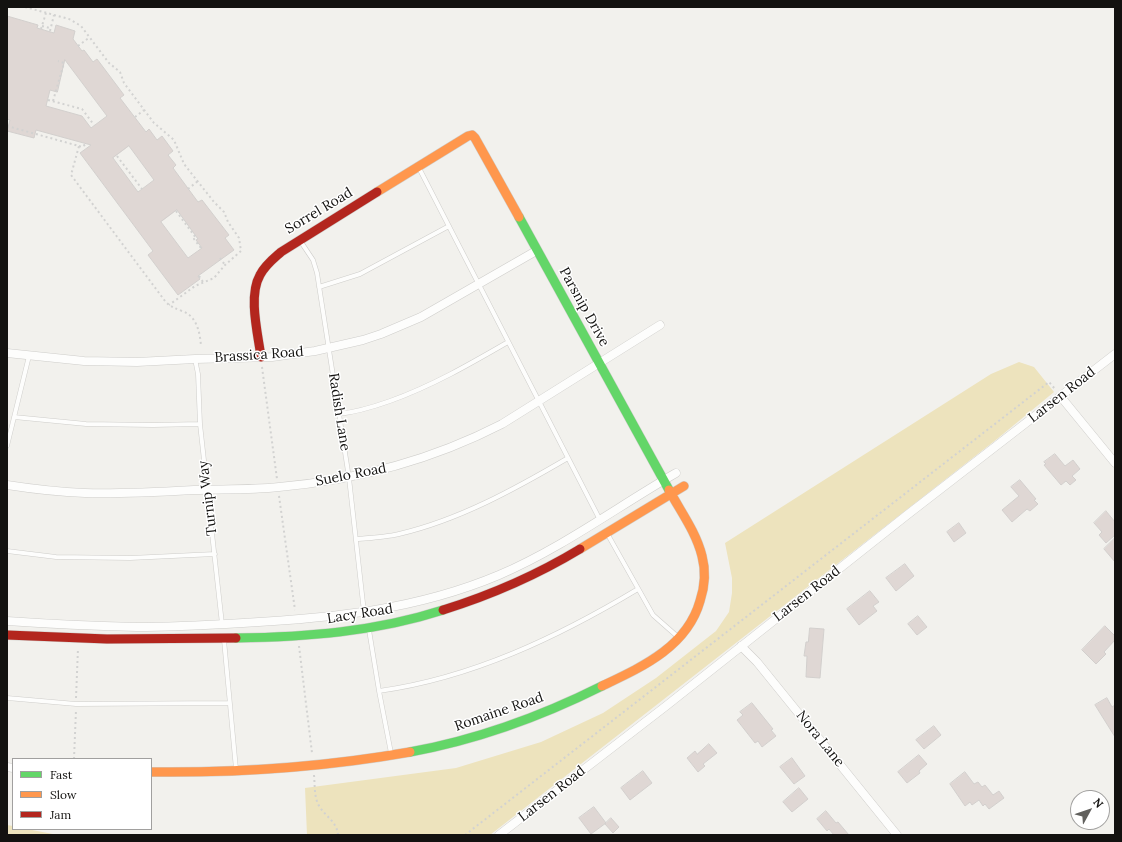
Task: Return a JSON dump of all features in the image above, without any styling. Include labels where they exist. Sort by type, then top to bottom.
[{"type":"street","name":"Sorrel Road","points":[[261,357],[254,301],[254,289],[259,274],[271,259],[283,249],[300,240],[418,166],[472,135]]},
{"type":"street","name":"Parsnip Drive","points":[[472,135],[479,145],[536,251],[671,493]]},
{"type":"street","name":"Brassica Road","points":[[7,354],[84,361],[130,362],[261,357],[294,354],[329,348],[382,334],[421,317],[536,251]]},
{"type":"street","name":"Suelo Road","points":[[7,485],[86,493],[278,487],[349,478],[390,468],[445,450],[502,424],[660,325]]},
{"type":"street","name":"Larsen Road","points":[[499,835],[660,711],[1115,354]]},
{"type":"street","points":[[1061,397],[1115,463]]},
{"type":"street","name":"Lacy Road","points":[[7,621],[139,627],[308,619],[384,610],[456,591],[487,580],[546,553],[676,473]]},
{"type":"street","name":"Lacy Road","points":[[7,635],[52,638],[144,640],[298,636],[332,633],[394,624],[426,616],[459,605],[499,590],[546,568],[684,486]]},
{"type":"street","name":"Romaine Road","points":[[152,772],[237,771],[392,755],[443,745],[472,738],[532,717],[584,695],[618,678],[665,651],[680,639],[697,613],[702,591],[704,566],[696,538],[671,493]]},
{"type":"street","name":"Nora Lane","points":[[741,646],[757,662],[897,835]]},
{"type":"lane","points":[[418,166],[600,520]]},
{"type":"lane","points":[[319,287],[360,274],[449,226]]},
{"type":"lane","name":"Radish Lane","points":[[300,240],[313,260],[319,287],[349,478],[364,612]]},
{"type":"lane","points":[[339,414],[352,413],[376,406],[424,388],[508,342]]},
{"type":"lane","points":[[7,446],[29,356]]},
{"type":"lane","name":"Turnip Way","points":[[195,359],[200,424],[222,624]]},
{"type":"lane","points":[[14,418],[86,424],[200,424]]},
{"type":"lane","points":[[357,540],[399,534],[450,517],[506,493],[568,458]]},
{"type":"lane","points":[[607,533],[656,618],[680,639]]},
{"type":"lane","points":[[7,551],[56,557],[130,558],[215,554]]},
{"type":"lane","points":[[378,691],[436,680],[504,657],[569,628],[638,589]]},
{"type":"lane","points":[[369,628],[378,691],[392,755]]},
{"type":"lane","points":[[224,638],[229,703],[237,771]]},
{"type":"lane","points":[[7,698],[76,704],[229,703]]},
{"type":"path","points":[[25,7],[74,20],[78,23],[109,63],[120,72],[124,83],[154,123],[174,140],[182,160],[214,202],[224,212],[228,222],[240,240],[241,251],[225,265],[216,277],[195,286],[169,306]]},
{"type":"path","points":[[46,13],[42,28],[50,30],[54,15]]},
{"type":"path","points":[[78,46],[90,38]]},
{"type":"path","points":[[53,101],[64,63],[58,61]]},
{"type":"path","points":[[48,100],[82,109],[94,125]]},
{"type":"path","points":[[134,117],[144,110]]},
{"type":"path","points":[[7,126],[82,147],[87,143]]},
{"type":"path","points":[[79,146],[71,175],[169,306],[184,311],[196,323],[200,334],[201,346]]},
{"type":"path","points":[[117,156],[142,189]]},
{"type":"path","points":[[188,188],[198,181]]},
{"type":"path","points":[[176,211],[196,238],[194,239],[201,248]]},
{"type":"path","points":[[220,258],[225,265]]},
{"type":"path","points":[[199,276],[203,282]]},
{"type":"path","points":[[263,370],[276,476]]},
{"type":"path","points":[[465,835],[1049,382],[1061,397]]},
{"type":"path","points":[[279,496],[295,609]]},
{"type":"path","points":[[299,650],[311,751]]},
{"type":"path","points":[[76,699],[78,651]]},
{"type":"path","points":[[74,758],[76,708]]},
{"type":"path","points":[[314,777],[316,796],[319,804],[335,823],[338,835]]},
{"type":"shaded area","points":[[1019,362],[1034,367],[1054,392],[997,439],[490,835],[307,835],[305,788],[456,768],[541,742],[603,713],[656,678],[716,631],[729,612],[732,593],[732,578],[725,543],[991,374]]},
{"type":"shaded area","points":[[7,825],[12,826],[12,830],[32,830],[58,835],[7,835]]},
{"type":"building","points":[[7,16],[38,25],[37,28],[54,33],[56,25],[75,31],[73,39],[93,62],[97,59],[124,95],[120,98],[146,132],[149,129],[157,140],[162,136],[173,151],[168,155],[176,165],[173,168],[198,202],[202,200],[229,235],[225,238],[234,250],[198,276],[200,279],[178,295],[148,255],[153,251],[80,153],[91,145],[36,130],[34,138],[7,131],[10,120],[7,119]],"holes":[[[65,60],[107,116],[91,128],[82,116],[46,106],[50,90],[57,92]],[[129,146],[154,180],[138,192],[113,158]],[[177,210],[198,239],[196,240],[202,248],[188,258],[161,222]]]},
{"type":"building","points":[[1055,454],[1065,466],[1073,460],[1080,469],[1072,476],[1076,480],[1070,485],[1066,481],[1061,485],[1044,465],[1046,464],[1044,462]]},
{"type":"building","points":[[1020,480],[1036,499],[1034,500],[1038,504],[1030,511],[1027,509],[1012,522],[1002,510],[1019,496],[1011,487]]},
{"type":"building","points":[[1106,511],[1115,522],[1115,535],[1106,543],[1099,535],[1102,532],[1094,523]]},
{"type":"building","points":[[959,523],[966,533],[954,542],[947,532]]},
{"type":"building","points":[[1115,538],[1115,562],[1104,549]]},
{"type":"building","points":[[905,564],[914,576],[896,591],[886,578]]},
{"type":"building","points":[[870,591],[879,602],[873,606],[877,611],[859,625],[847,609]]},
{"type":"building","points":[[918,616],[927,627],[917,635],[908,624]]},
{"type":"building","points":[[1105,626],[1115,636],[1115,640],[1104,652],[1106,654],[1096,664],[1082,650]]},
{"type":"building","points":[[810,628],[824,629],[820,678],[806,677],[807,656],[804,656]]},
{"type":"building","points":[[1107,698],[1112,707],[1115,705],[1115,737],[1095,705]]},
{"type":"building","points":[[752,703],[773,729],[771,730],[776,736],[762,747],[758,741],[755,743],[737,720],[743,715],[740,712]]},
{"type":"building","points":[[934,726],[941,735],[924,749],[916,740]]},
{"type":"building","points":[[709,744],[717,753],[703,764],[705,766],[698,772],[687,758],[695,751],[697,754]]},
{"type":"building","points":[[919,755],[927,764],[919,771],[920,773],[907,783],[898,772]]},
{"type":"building","points":[[792,758],[805,776],[794,784],[780,767]]},
{"type":"building","points":[[643,771],[652,783],[630,800],[621,788]]},
{"type":"building","points":[[965,772],[974,784],[978,782],[982,787],[985,785],[993,795],[999,791],[1004,798],[989,809],[985,804],[983,806],[979,800],[972,805],[970,802],[965,806],[950,784]]},
{"type":"building","points":[[799,788],[808,799],[792,812],[783,802]]},
{"type":"building","points":[[594,807],[606,823],[591,834],[579,818]]},
{"type":"building","points":[[826,811],[849,835],[834,835],[829,829],[827,831],[817,819]]},
{"type":"building","points":[[611,818],[619,827],[613,833],[605,824]]},
{"type":"traffic: fast","points":[[519,217],[669,490]]},
{"type":"traffic: fast","points":[[236,638],[314,635],[340,632],[392,624],[443,610]]},
{"type":"traffic: fast","points":[[410,752],[459,741],[508,726],[556,707],[602,686]]},
{"type":"traffic: slow","points":[[377,192],[468,136],[472,135],[519,217]]},
{"type":"traffic: slow","points":[[580,549],[684,486]]},
{"type":"traffic: slow","points":[[602,686],[647,663],[674,643],[685,631],[694,617],[700,601],[704,578],[702,556],[692,530],[669,490]]},
{"type":"traffic: slow","points":[[152,772],[281,768],[346,762],[410,752]]},
{"type":"traffic: jam","points":[[261,357],[254,304],[256,284],[264,268],[281,252],[377,192]]},
{"type":"traffic: jam","points":[[443,610],[479,598],[513,584],[580,549]]},
{"type":"traffic: jam","points":[[7,635],[107,639],[236,638]]}]
